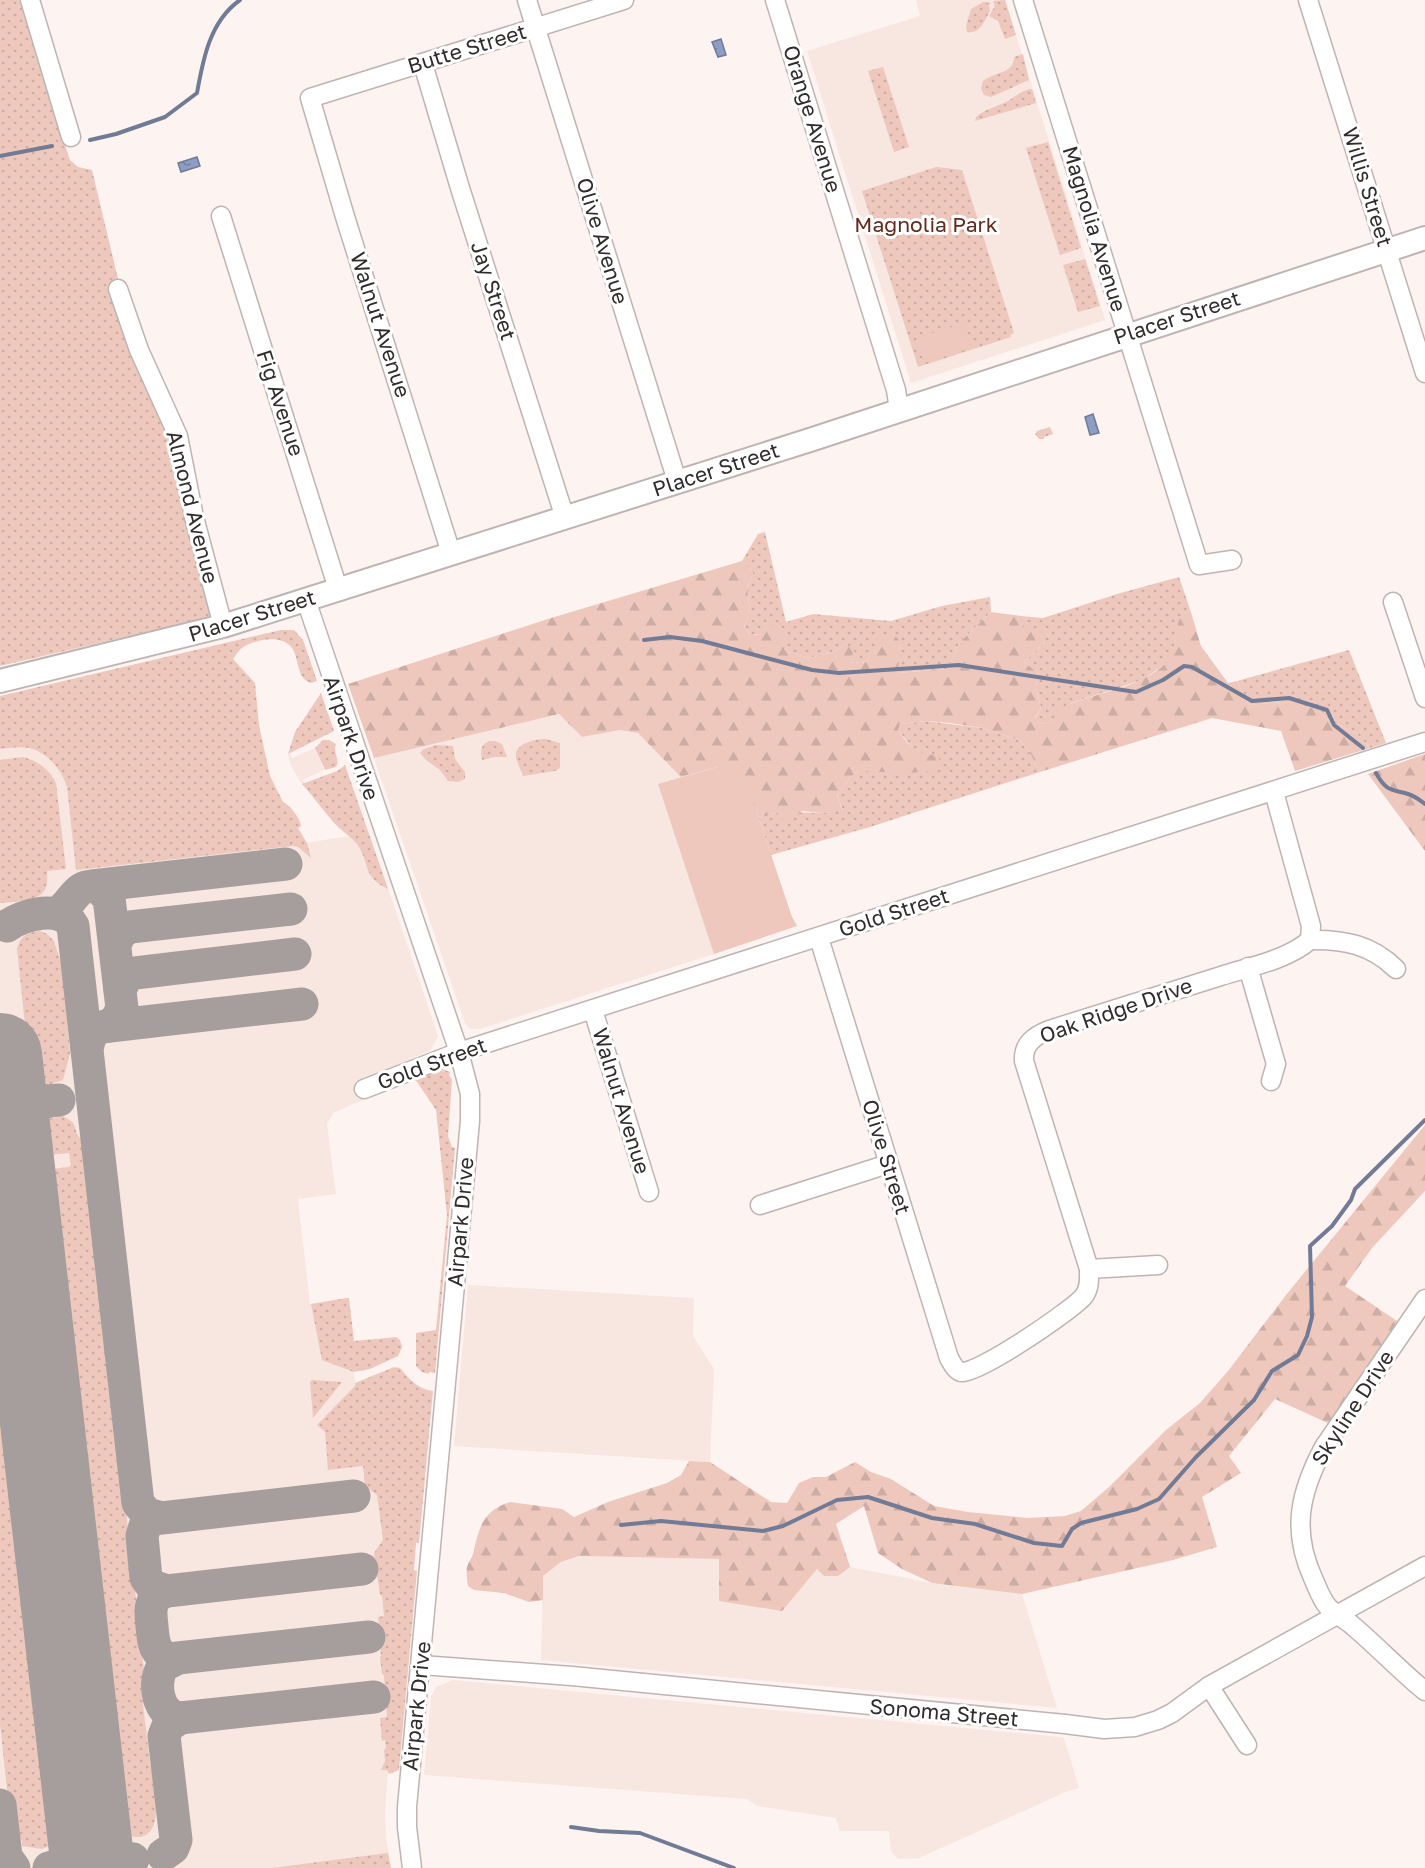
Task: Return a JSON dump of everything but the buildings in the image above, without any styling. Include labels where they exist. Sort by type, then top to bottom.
[{"type":"main road","name":"Placer Street","points":[[0,681],[223,627],[1425,238]]},
{"type":"street","points":[[30,0],[71,137]]},
{"type":"street","name":"Olive Avenue","points":[[527,0],[677,481]]},
{"type":"street","name":"Butte Street","points":[[310,98],[624,0]]},
{"type":"street","name":"Orange Avenue","points":[[775,0],[897,392],[898,410]]},
{"type":"street","name":"Magnolia Avenue","points":[[1023,0],[1199,565],[1232,560]]},
{"type":"street","name":"Willis Street","points":[[1308,0],[1425,373]]},
{"type":"street","name":"Jay Street","points":[[423,64],[565,518]]},
{"type":"street","name":"Walnut Avenue","points":[[310,98],[451,553]]},
{"type":"street","name":"Fig Avenue","points":[[221,216],[338,589]]},
{"type":"street","name":"Almond Avenue","points":[[118,289],[138,350],[178,436],[194,518],[223,627]]},
{"type":"street","name":"Airpark Drive","points":[[306,600],[459,1052],[470,1094],[470,1121],[407,1807],[412,1868]]},
{"type":"street","points":[[1393,602],[1425,698]]},
{"type":"street","name":"Gold Street","points":[[364,1089],[459,1052],[1425,742]]},
{"type":"street","points":[[1274,792],[1311,926],[1310,940],[1328,939],[1354,943],[1376,952],[1396,969]]},
{"type":"street","name":"Olive Street","points":[[819,938],[952,1364],[960,1372],[976,1368],[1072,1308],[1086,1293],[1089,1269]]},
{"type":"street","name":"Oak Ridge Drive","points":[[1089,1269],[1026,1069],[1024,1056],[1029,1043],[1036,1035],[1048,1030],[1248,968],[1284,955],[1310,940]]},
{"type":"street","points":[[1248,968],[1276,1064],[1271,1081]]},
{"type":"street","name":"Walnut Avenue","points":[[593,1010],[650,1192]]},
{"type":"street","points":[[760,1205],[888,1164]]},
{"type":"street","points":[[1089,1269],[1158,1265]]},
{"type":"street","name":"Skyline Drive","points":[[1425,1299],[1324,1448],[1308,1479],[1302,1498],[1300,1523],[1306,1559],[1328,1607],[1352,1624],[1425,1691]]},
{"type":"street","name":"Sonoma Street","points":[[421,1665],[572,1676],[1104,1729],[1135,1727],[1158,1720],[1186,1704],[1209,1686],[1425,1566]]},
{"type":"street","points":[[1209,1686],[1247,1744]]},
{"type":"shaded area","points":[[916,0],[1005,0],[1105,320],[911,383],[807,51],[920,16]]},
{"type":"shaded area","points":[[559,714],[582,737],[620,730],[638,733],[681,776],[754,805],[796,923],[714,954],[480,1029],[470,1029],[465,1023],[374,758]]},
{"type":"shaded area","points":[[0,720],[305,843],[369,833],[411,956],[438,1036],[431,1050],[356,1083],[363,1100],[333,1113],[327,1124],[336,1194],[298,1199],[310,1304],[346,1300],[356,1391],[415,1392],[385,1813],[391,1868],[0,1868]]},
{"type":"shaded area","points":[[315,748],[324,770],[303,780],[302,784],[290,764],[288,754],[292,758]]},
{"type":"shaded area","points":[[468,1285],[694,1298],[693,1336],[714,1369],[710,1462],[454,1446]]},
{"type":"shaded area","points":[[579,1556],[719,1559],[817,1569],[838,1576],[850,1567],[932,1583],[1022,1594],[1057,1708],[541,1660],[543,1576],[561,1562]]},
{"type":"shaded area","points":[[453,1680],[1060,1737],[1064,1738],[1079,1788],[919,1858],[898,1859],[891,1851],[889,1831],[840,1831],[836,1818],[757,1806],[747,1799],[424,1775],[431,1697],[436,1687]]},
{"type":"green space","points":[[0,0],[19,0],[47,79],[52,106],[70,160],[78,167],[92,170],[120,287],[167,418],[211,617],[0,666]]},
{"type":"green space","points":[[1005,0],[1016,35],[1005,39],[998,21],[989,16],[995,6],[993,1]]},
{"type":"green space","points":[[983,2],[991,3],[986,19],[978,29],[967,32],[966,26],[971,9]]},
{"type":"green space","points":[[1023,54],[1029,80],[991,97],[984,95],[981,89],[983,81],[1007,70],[1011,67],[1014,57]]},
{"type":"green space","points":[[883,67],[909,147],[894,152],[868,71]]},
{"type":"green space","points":[[1032,89],[1036,103],[975,121],[976,117],[983,112],[1006,102],[1021,92]]},
{"type":"green space","points":[[1048,142],[1081,248],[1060,255],[1026,148]]},
{"type":"green space","name":"Magnolia Park","points":[[936,167],[962,170],[1014,333],[1010,335],[1011,337],[918,367],[862,191]]},
{"type":"green space","points":[[1085,259],[1100,306],[1078,312],[1063,265]]},
{"type":"green space","points":[[964,323],[971,348],[924,363],[916,338]]},
{"type":"green space","points":[[1050,427],[1053,434],[1044,439],[1039,439],[1035,434],[1037,431]]},
{"type":"green space","points":[[765,532],[786,622],[813,614],[891,621],[942,606],[990,597],[991,612],[960,642],[948,669],[897,673],[900,642],[862,663],[847,662],[847,644],[832,652],[809,658],[783,650],[787,631],[751,635],[744,627],[750,610],[747,589],[753,573],[742,561],[758,534]]},
{"type":"green space","points":[[742,561],[753,573],[747,589],[750,610],[744,627],[751,635],[761,634],[769,626],[781,627],[787,631],[784,650],[809,658],[832,652],[847,644],[854,652],[848,662],[863,663],[873,656],[878,637],[895,635],[900,642],[898,673],[948,669],[960,642],[991,612],[1021,616],[1021,626],[1044,633],[1045,642],[1024,662],[1038,673],[1036,688],[1041,708],[1035,718],[1040,724],[1053,721],[1058,709],[1129,685],[1156,671],[1171,658],[1178,623],[1190,609],[1201,646],[1228,683],[1237,681],[1249,705],[1282,702],[1297,703],[1312,708],[1326,719],[1356,733],[1370,748],[1295,771],[1281,731],[1212,718],[1040,772],[1029,751],[1019,740],[982,728],[950,723],[926,721],[900,724],[898,730],[911,746],[919,751],[939,756],[939,763],[931,771],[908,773],[859,771],[849,778],[837,796],[843,811],[822,813],[802,811],[791,821],[783,821],[780,812],[759,818],[754,805],[717,767],[681,777],[638,733],[620,730],[582,737],[559,714],[374,758],[348,684],[551,618]]},
{"type":"green space","points":[[1179,577],[1190,609],[1180,618],[1173,655],[1168,662],[1142,680],[1071,703],[1053,721],[1040,724],[1035,719],[1041,708],[1036,688],[1038,673],[1024,662],[1045,642],[1020,626],[1021,616],[1043,618]]},
{"type":"green space","points":[[281,630],[294,630],[303,640],[317,681],[311,683],[302,676],[295,653],[283,641],[272,639],[252,643],[241,649],[233,659],[255,683],[259,725],[270,776],[283,802],[299,819],[301,826],[298,828],[307,843],[311,858],[298,847],[293,846],[76,870],[65,781],[58,768],[36,750],[22,747],[0,749],[0,696]]},
{"type":"green space","points":[[1349,650],[1386,743],[1370,748],[1356,733],[1326,719],[1320,712],[1282,702],[1249,705],[1237,681]]},
{"type":"green space","points":[[321,693],[334,731],[288,754],[295,732]]},
{"type":"green space","points":[[926,721],[982,728],[1019,740],[1029,751],[1040,772],[870,827],[771,855],[759,818],[780,812],[822,813],[843,810],[837,796],[849,778],[859,771],[877,770],[924,754],[914,750],[898,730],[900,724]]},
{"type":"green space","points":[[546,739],[560,743],[560,768],[555,771],[523,776],[516,757],[518,748],[532,741]]},
{"type":"green space","points":[[323,740],[336,744],[338,761],[336,767],[325,770],[315,748]]},
{"type":"green space","points":[[495,741],[502,744],[507,757],[482,760],[482,746],[487,742]]},
{"type":"green space","points":[[436,745],[453,746],[455,759],[465,772],[465,779],[458,782],[448,781],[440,770],[420,753]]},
{"type":"green space","points":[[1425,754],[1425,851],[1368,774]]},
{"type":"green space","points":[[23,757],[42,766],[56,783],[66,869],[47,871],[46,887],[39,896],[33,899],[0,903],[0,760]]},
{"type":"green space","points":[[738,761],[797,926],[714,954],[658,784]]},
{"type":"green space","points":[[345,765],[388,889],[379,884],[370,874],[357,844],[334,823],[302,784],[337,771]]},
{"type":"green space","points":[[40,931],[54,941],[63,969],[70,1054],[63,1080],[48,1085],[35,1080],[30,1072],[17,949],[25,936],[31,932]]},
{"type":"green space","points":[[445,1070],[450,1072],[452,1080],[448,1136],[452,1147],[455,1148],[435,1373],[429,1372],[429,1374],[422,1372],[416,1366],[416,1333],[436,1330],[447,1215],[436,1110],[415,1079],[422,1077],[421,1075]]},
{"type":"green space","points":[[62,1116],[74,1124],[81,1139],[84,1138],[147,1697],[143,1704],[150,1763],[151,1768],[155,1771],[160,1810],[156,1811],[152,1829],[141,1837],[133,1837],[124,1833],[116,1819],[41,1176],[44,1170],[71,1165],[69,1153],[48,1155],[48,1161],[42,1161],[41,1147],[38,1144],[38,1132],[42,1124]]},
{"type":"green space","points":[[1425,1125],[1425,1191],[1372,1248],[1345,1286],[1400,1323],[1330,1424],[1275,1399],[1229,1456],[1241,1473],[1202,1497],[1217,1547],[1173,1560],[1022,1594],[932,1583],[902,1569],[878,1553],[864,1506],[836,1524],[850,1567],[838,1576],[824,1576],[817,1569],[782,1611],[719,1601],[719,1559],[579,1556],[561,1562],[543,1576],[543,1600],[529,1602],[504,1593],[474,1590],[468,1586],[467,1567],[480,1528],[493,1510],[510,1502],[562,1509],[574,1517],[608,1502],[667,1483],[681,1475],[689,1461],[710,1462],[771,1502],[787,1503],[799,1483],[813,1477],[826,1477],[855,1462],[871,1472],[891,1479],[934,1506],[1028,1518],[1065,1516],[1081,1511],[1109,1487],[1166,1430],[1200,1403]]},
{"type":"green space","points":[[349,1298],[354,1341],[396,1337],[400,1340],[402,1347],[398,1356],[370,1369],[354,1372],[322,1360],[311,1304]]},
{"type":"green space","points":[[0,1311],[59,1830],[50,1846],[42,1849],[22,1846],[22,1841],[11,1827],[0,1724]]},
{"type":"green space","points":[[394,1367],[400,1368],[419,1386],[433,1391],[419,1543],[416,1543],[414,1570],[417,1571],[399,1770],[389,1774],[387,1770],[381,1770],[385,1761],[384,1750],[386,1748],[385,1740],[382,1741],[380,1718],[387,1717],[388,1693],[385,1693],[380,1657],[378,1617],[384,1616],[374,1553],[383,1540],[377,1495],[365,1486],[363,1466],[328,1470],[325,1432],[317,1425],[355,1386],[355,1383]]},
{"type":"green space","points":[[312,1380],[342,1382],[313,1418],[310,1382]]},
{"type":"green space","points":[[388,1853],[391,1868],[272,1868]]},
{"type":"water","points":[[721,39],[726,55],[718,57],[712,42]]},
{"type":"water","points":[[197,157],[200,166],[181,172],[178,163]]},
{"type":"water","points":[[1093,414],[1099,433],[1090,435],[1085,417]]},
{"type":"waterway","points":[[90,140],[116,134],[165,117],[197,93],[205,54],[215,30],[221,19],[240,0]]},
{"type":"waterway","points":[[0,156],[52,146]]},
{"type":"waterway","points":[[644,640],[670,637],[702,641],[812,670],[839,673],[959,665],[1136,692],[1163,680],[1184,666],[1192,667],[1252,701],[1289,698],[1327,710],[1334,725],[1363,748]]},
{"type":"waterway","points":[[1376,773],[1389,788],[1417,798],[1425,804]]},
{"type":"waterway","points":[[621,1525],[661,1521],[763,1531],[783,1526],[837,1500],[868,1497],[932,1518],[975,1524],[1034,1543],[1062,1546],[1072,1529],[1081,1523],[1137,1509],[1159,1499],[1196,1457],[1254,1400],[1272,1371],[1298,1355],[1307,1336],[1312,1317],[1310,1246],[1332,1226],[1351,1200],[1355,1189],[1425,1120]]},
{"type":"waterway","points":[[571,1827],[640,1833],[734,1868]]},
{"type":"taxiway","points":[[92,886],[286,864]]},
{"type":"taxiway","points":[[56,913],[62,910],[79,891],[91,886],[99,888],[109,898],[122,1008],[117,1019],[108,1026]]},
{"type":"taxiway","points":[[115,945],[120,933],[130,927],[291,909]]},
{"type":"taxiway","points":[[7,926],[23,918],[42,913],[60,915],[68,919],[73,926],[138,1503],[147,1514],[158,1517]]},
{"type":"taxiway","points":[[120,990],[126,977],[135,973],[295,954]]},
{"type":"taxiway","points":[[87,1048],[91,1034],[101,1027],[302,1004]]},
{"type":"taxiway","points":[[0,1032],[4,1061],[12,1084],[29,1098],[59,1100]]},
{"type":"taxiway","points":[[26,1261],[14,1138],[27,1112],[47,1102]]},
{"type":"taxiway","points":[[167,1591],[152,1586],[146,1578],[142,1536],[145,1526],[153,1519],[354,1496]]},
{"type":"taxiway","points":[[362,1569],[167,1591],[157,1596],[152,1604],[152,1631],[157,1650],[169,1659],[369,1637]]},
{"type":"taxiway","points":[[176,1659],[163,1666],[158,1689],[162,1705],[173,1716],[180,1718],[374,1697]]},
{"type":"taxiway","points":[[49,1868],[73,1856],[85,1832],[72,1709]]},
{"type":"taxiway","points":[[163,1855],[173,1848],[176,1840],[164,1736],[168,1726],[180,1718]]},
{"type":"taxiway","points":[[0,1805],[6,1857],[14,1868]]},
{"type":"taxiway","points":[[88,1808],[92,1828],[100,1843],[113,1854],[133,1859]]},
{"type":"runway","points":[[0,1055],[93,1868]]}]
